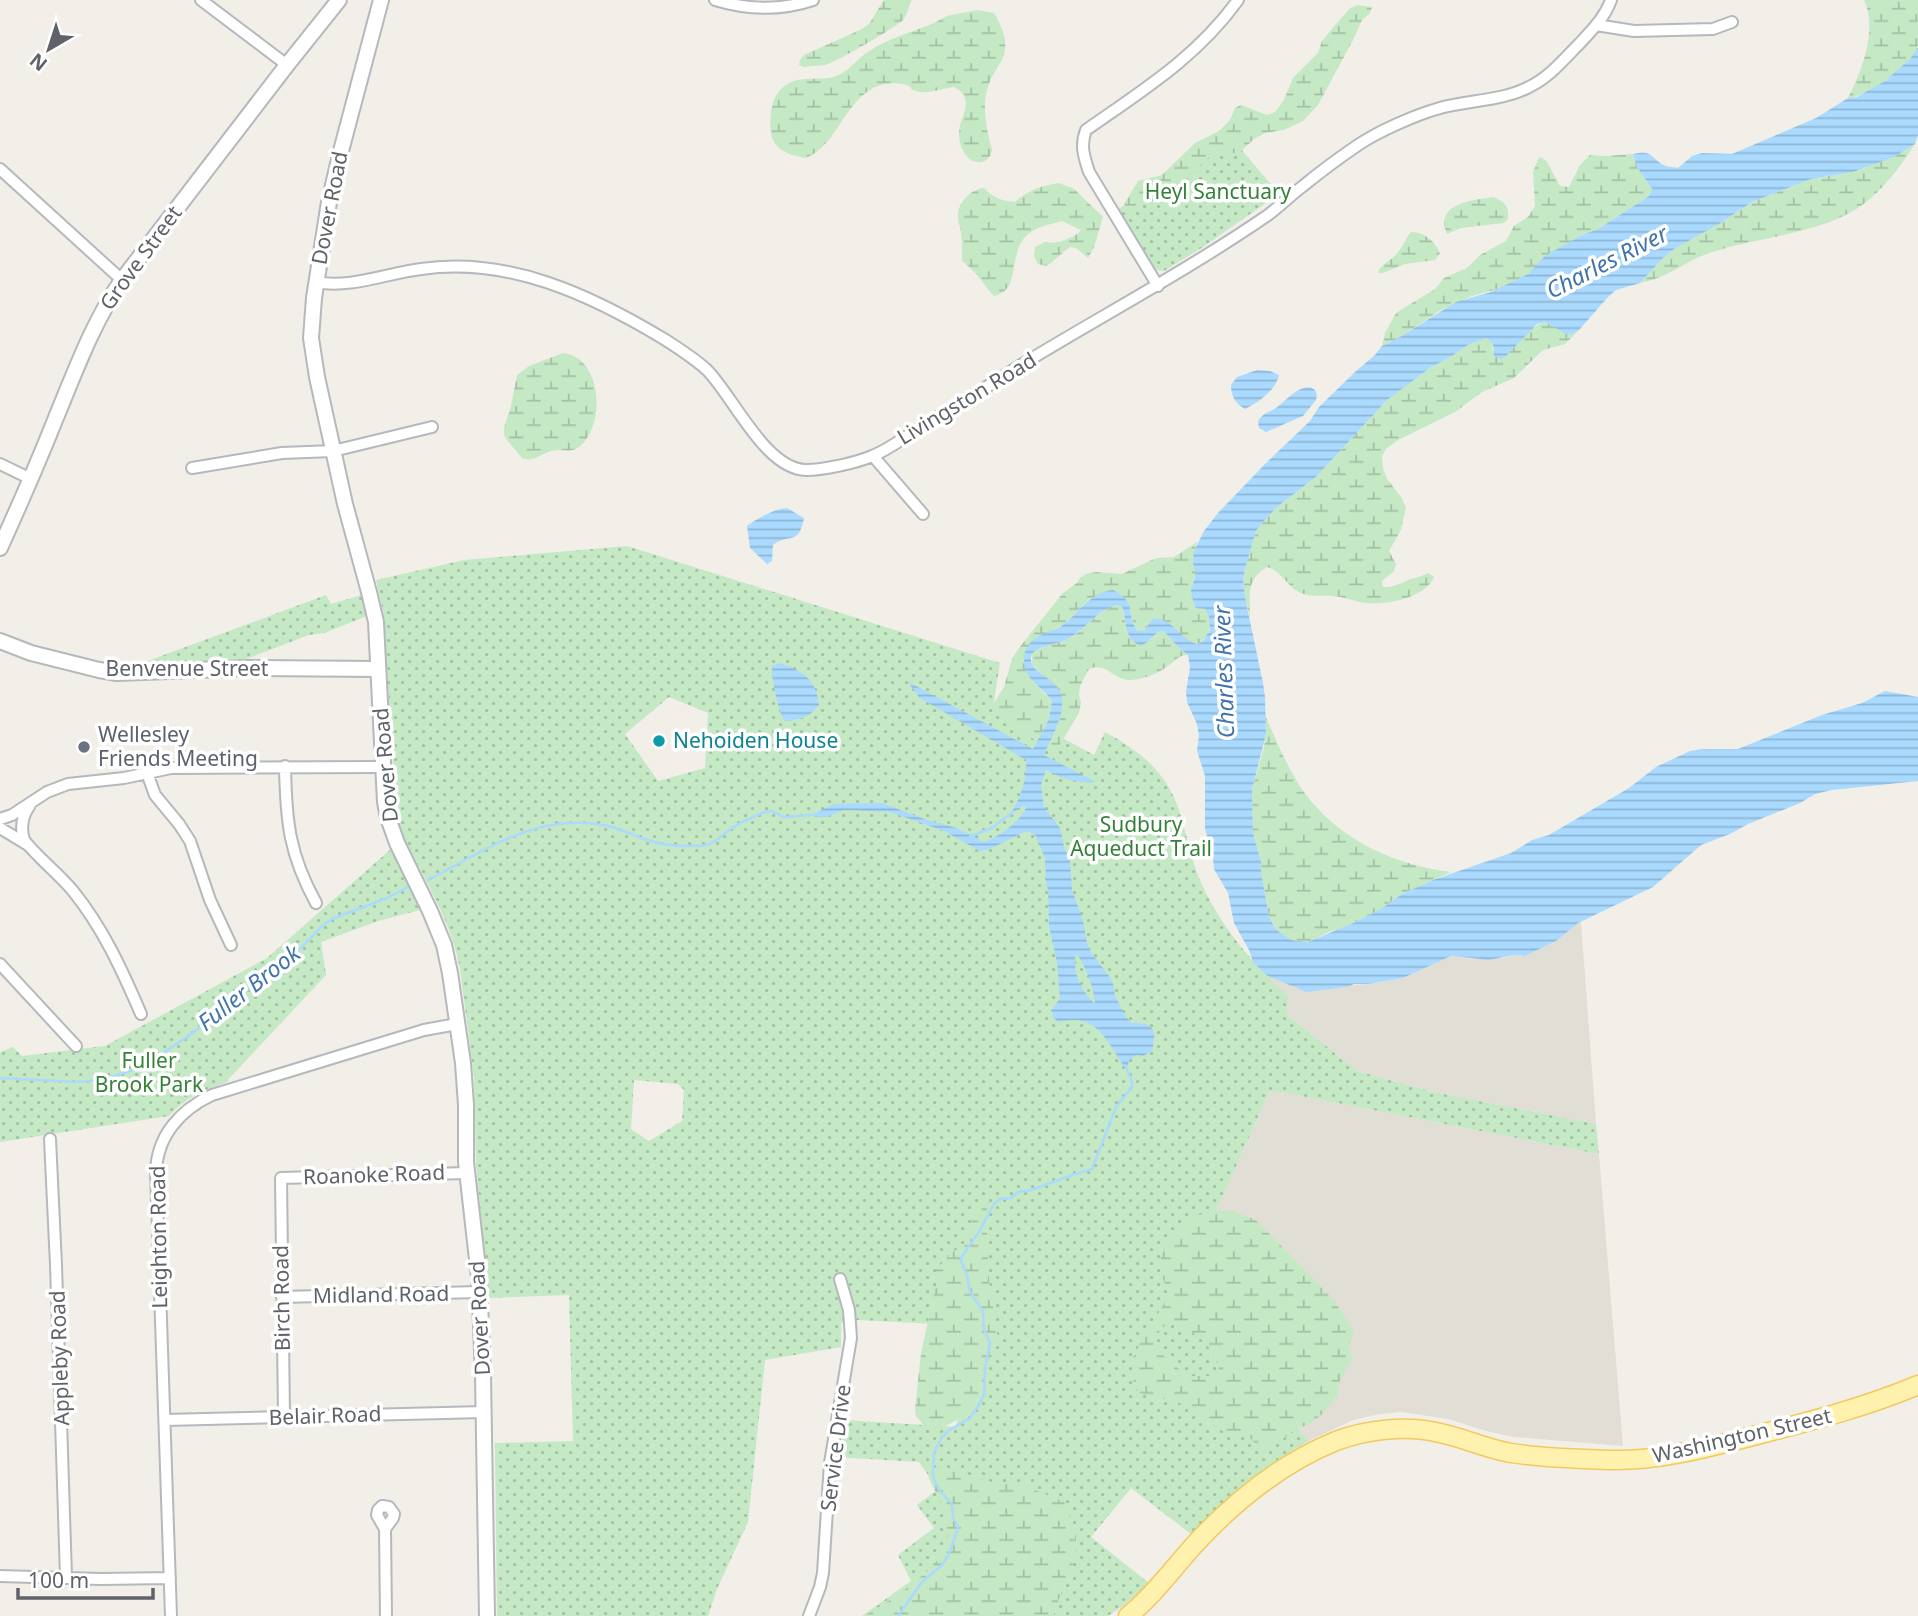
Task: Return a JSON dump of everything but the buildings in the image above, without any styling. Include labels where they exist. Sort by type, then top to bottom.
[{"type":"main road","name":"Washington Street","points":[[1128,1616],[1220,1518],[1246,1496],[1295,1462],[1347,1437],[1378,1431],[1425,1430],[1511,1453],[1641,1460],[1698,1450],[1792,1426],[1886,1398],[1918,1385]]},
{"type":"street","points":[[201,0],[287,65]]},
{"type":"street","name":"Grove Street","points":[[0,548],[93,327],[122,280],[339,0]]},
{"type":"street","name":"Dover Road","points":[[382,0],[327,212],[312,317],[312,349],[351,529],[374,611],[388,818],[441,937],[450,973],[465,1090],[467,1173],[479,1292],[487,1616]]},
{"type":"street","points":[[715,0],[744,7],[774,9],[813,0]]},
{"type":"street","points":[[1158,286],[1089,172],[1082,140],[1086,130],[1172,70],[1197,48],[1238,0]]},
{"type":"street","name":"Livingston Road","points":[[316,282],[337,284],[422,268],[443,267],[511,272],[537,278],[578,293],[685,353],[708,371],[756,437],[778,456],[795,469],[827,468],[873,456],[1085,326],[1158,286],[1272,212],[1359,144],[1384,130],[1441,108],[1527,89],[1549,76],[1596,25],[1611,0]]},
{"type":"street","points":[[1596,25],[1634,31],[1713,29],[1732,22]]},
{"type":"street","points":[[0,169],[122,280]]},
{"type":"street","points":[[192,468],[275,453],[333,451],[432,427]]},
{"type":"street","points":[[873,456],[923,514]]},
{"type":"street","points":[[0,464],[31,479]]},
{"type":"street","name":"Benvenue Street","points":[[0,641],[30,653],[117,673],[257,668],[378,669]]},
{"type":"street","points":[[285,766],[287,817],[292,847],[303,878],[316,903]]},
{"type":"street","points":[[0,819],[12,815],[47,792],[68,784],[187,767],[383,767]]},
{"type":"street","points":[[147,773],[155,795],[190,841],[210,900],[231,945]]},
{"type":"street","points":[[31,802],[23,816],[24,840],[64,881],[96,922],[141,1014]]},
{"type":"street","points":[[0,828],[29,846]]},
{"type":"street","points":[[0,964],[76,1046]]},
{"type":"street","name":"Leighton Road","points":[[171,1616],[156,1172],[158,1151],[170,1129],[189,1108],[212,1096],[424,1030],[457,1024]]},
{"type":"street","name":"Appleby Road","points":[[50,1139],[57,1265],[66,1577]]},
{"type":"street","name":"Roanoke Road","points":[[281,1178],[467,1173]]},
{"type":"street","name":"Birch Road","points":[[281,1178],[284,1417]]},
{"type":"street","name":"Service Drive","points":[[809,1616],[823,1573],[832,1452],[851,1343],[850,1316],[840,1279]]},
{"type":"street","name":"Midland Road","points":[[282,1297],[479,1292]]},
{"type":"street","name":"Belair Road","points":[[165,1420],[484,1412]]},
{"type":"street","points":[[386,1529],[386,1616]]},
{"type":"street","points":[[0,1576],[170,1578]]},
{"type":"shaded area","points":[[1581,922],[1596,1124],[1434,1092],[1357,1071],[1286,1014],[1262,972],[1298,989],[1368,984],[1403,978],[1451,956],[1472,959],[1525,956],[1556,941],[1572,926]]},
{"type":"shaded area","points":[[1270,1090],[1599,1154],[1623,1446],[1514,1437],[1448,1419],[1401,1412],[1353,1420],[1309,1441],[1177,1299]]},
{"type":"green space","points":[[884,0],[912,0],[903,20],[865,44],[825,65],[799,65],[804,55],[869,24]]},
{"type":"green space","points":[[1864,0],[1918,0],[1918,45],[1908,62],[1888,79],[1866,92],[1848,98],[1867,50],[1869,24]]},
{"type":"green space","points":[[1358,5],[1372,7],[1370,13],[1362,20],[1318,105],[1303,121],[1284,130],[1265,133],[1239,153],[1222,152],[1213,155],[1180,184],[1128,209],[1124,204],[1138,181],[1162,175],[1195,143],[1219,131],[1230,120],[1235,108],[1241,105],[1267,115],[1275,112],[1284,100],[1293,78],[1318,53],[1322,41],[1350,8]]},
{"type":"green space","points":[[978,10],[994,13],[1005,42],[1002,60],[987,90],[986,120],[992,150],[986,160],[976,162],[964,153],[959,131],[966,102],[961,92],[954,87],[920,92],[905,84],[885,84],[861,97],[827,142],[806,158],[788,153],[775,144],[771,132],[771,114],[773,102],[783,87],[796,80],[839,75],[884,43],[949,16]]},
{"type":"green space","name":"Heyl Sanctuary","points":[[1234,141],[1279,194],[1200,249],[1164,271],[1156,270],[1118,209]]},
{"type":"green space","points":[[1915,144],[1883,186],[1854,211],[1813,227],[1724,248],[1665,275],[1640,283],[1674,249],[1752,202],[1811,179],[1853,172],[1894,157]]},
{"type":"green space","points":[[1633,154],[1637,167],[1652,189],[1649,196],[1598,229],[1546,256],[1528,274],[1501,288],[1472,296],[1441,310],[1382,346],[1385,333],[1396,313],[1435,289],[1444,278],[1467,268],[1480,255],[1506,241],[1514,226],[1528,217],[1535,206],[1533,172],[1538,159],[1541,157],[1547,162],[1560,186],[1569,187],[1580,165],[1590,155]]},
{"type":"green space","points":[[1059,183],[1074,189],[1103,217],[1088,258],[1076,248],[1070,247],[1046,266],[1038,264],[1034,256],[1035,247],[1045,242],[1064,240],[1081,230],[1062,221],[1038,228],[1020,244],[1008,287],[1003,293],[994,296],[962,261],[958,216],[961,205],[967,196],[979,189],[984,188],[998,198],[1015,202],[1036,189]]},
{"type":"green space","points":[[1494,197],[1507,207],[1508,219],[1504,223],[1461,228],[1447,234],[1444,224],[1450,209],[1467,202]]},
{"type":"green space","points":[[1411,232],[1425,235],[1435,245],[1440,253],[1435,260],[1405,264],[1378,273],[1396,255]]},
{"type":"green space","points":[[1545,322],[1565,333],[1579,330],[1565,344],[1543,350],[1514,378],[1482,392],[1455,412],[1398,440],[1386,449],[1382,456],[1387,479],[1406,507],[1401,530],[1389,551],[1396,564],[1394,571],[1382,581],[1383,587],[1395,586],[1428,573],[1434,577],[1423,590],[1404,599],[1384,603],[1310,595],[1293,588],[1276,571],[1267,567],[1252,582],[1250,617],[1243,581],[1245,569],[1256,531],[1277,507],[1317,476],[1387,400],[1431,367],[1468,345],[1486,338],[1493,344],[1492,350],[1505,357],[1528,332]]},
{"type":"green space","points":[[563,353],[576,357],[593,379],[596,394],[594,424],[588,437],[575,449],[552,451],[534,459],[522,458],[504,435],[517,375],[529,366]]},
{"type":"green space","points":[[1197,542],[1192,589],[1194,605],[1208,611],[1210,622],[1208,634],[1202,641],[1197,644],[1186,640],[1175,628],[1152,619],[1144,631],[1138,631],[1132,621],[1128,603],[1091,598],[1064,624],[1040,636],[1024,659],[1032,681],[1052,701],[1049,719],[1037,741],[1011,726],[1000,716],[994,703],[1004,687],[1012,659],[1063,593],[1086,574],[1122,574],[1156,558],[1174,557]]},
{"type":"green space","name":"Sudbury Aqueduct Trail","points":[[627,546],[1000,663],[994,701],[1094,755],[1105,732],[1142,756],[1161,776],[1176,801],[1196,870],[1207,895],[1237,942],[1288,996],[1286,1014],[1357,1071],[1434,1092],[1596,1124],[1599,1154],[1270,1090],[1177,1299],[1309,1441],[1246,1483],[1191,1534],[1131,1488],[1091,1537],[1149,1583],[1108,1616],[862,1616],[911,1581],[898,1555],[934,1528],[917,1505],[938,1489],[919,1462],[836,1457],[844,1420],[956,1427],[975,1326],[858,1320],[841,1323],[841,1347],[765,1360],[748,1522],[717,1589],[708,1616],[497,1616],[495,1443],[573,1441],[569,1295],[489,1298],[476,1164],[474,1077],[460,969],[444,917],[403,837],[396,817],[384,616],[376,580],[464,560]],"holes":[[[669,697],[708,713],[705,768],[658,781],[625,734]],[[634,1080],[678,1084],[684,1090],[682,1121],[649,1141],[631,1129]]]},
{"type":"green space","points":[[326,595],[331,604],[362,595],[367,616],[241,661],[145,662]]},
{"type":"green space","points":[[1117,605],[1122,607],[1128,635],[1150,640],[1160,631],[1164,631],[1188,655],[1178,658],[1157,673],[1138,679],[1123,679],[1105,669],[1089,669],[1080,686],[1079,713],[1056,751],[1047,746],[1060,718],[1042,675],[1032,664],[1032,654],[1072,637],[1099,614]]},
{"type":"green space","points":[[1265,715],[1303,791],[1339,828],[1356,840],[1392,857],[1411,864],[1451,872],[1402,894],[1381,909],[1341,929],[1313,940],[1291,940],[1278,931],[1269,916],[1261,862],[1253,833],[1252,790],[1264,747]]},
{"type":"green space","name":"Fuller Brook Park","points":[[391,849],[420,910],[378,921],[321,942],[326,975],[225,1083],[195,1095],[169,1116],[0,1142],[0,1052],[13,1047],[22,1056],[105,1046],[267,958]]},
{"type":"green space","points":[[989,1199],[986,1213],[989,1280],[998,1339],[988,1366],[983,1391],[973,1404],[957,1420],[938,1430],[925,1427],[916,1416],[915,1409],[921,1353],[936,1286],[936,1270],[949,1255],[965,1243],[974,1213]]},
{"type":"green space","points":[[1210,1211],[1232,1211],[1256,1220],[1334,1300],[1354,1332],[1349,1346],[1352,1359],[1339,1383],[1337,1397],[1310,1424],[1296,1429],[1269,1447],[1259,1447],[1248,1436],[1224,1432],[1178,1402],[1144,1395],[1137,1391],[1132,1377],[1132,1360],[1164,1304],[1167,1292],[1160,1268],[1161,1257],[1167,1243],[1194,1217]],"holes":[[[1180,1322],[1201,1339],[1216,1359],[1219,1369],[1213,1376],[1187,1376],[1159,1352],[1157,1341],[1160,1329],[1167,1324]]]},
{"type":"green space","points":[[933,1467],[953,1469],[971,1477],[998,1483],[1026,1486],[1064,1502],[1074,1529],[1076,1550],[1053,1616],[863,1616],[922,1576],[946,1547],[948,1532],[945,1515],[928,1474],[928,1470]]},
{"type":"water","name":"Charles River","points":[[1918,47],[1918,135],[1915,144],[1894,157],[1853,172],[1811,179],[1752,202],[1674,249],[1640,283],[1616,290],[1579,330],[1571,334],[1545,322],[1537,324],[1500,359],[1494,356],[1493,344],[1486,338],[1468,345],[1431,367],[1387,400],[1317,476],[1277,507],[1264,521],[1256,531],[1243,581],[1265,697],[1266,734],[1252,790],[1253,833],[1261,862],[1269,916],[1278,931],[1291,940],[1313,940],[1381,909],[1402,894],[1433,880],[1511,853],[1532,840],[1549,835],[1629,788],[1656,767],[1690,751],[1738,749],[1822,715],[1862,703],[1885,691],[1918,697],[1918,781],[1815,794],[1701,845],[1653,887],[1578,923],[1556,941],[1525,956],[1514,955],[1489,960],[1451,956],[1403,978],[1306,992],[1266,975],[1253,962],[1234,923],[1228,893],[1214,869],[1205,829],[1205,776],[1197,751],[1199,736],[1197,724],[1187,702],[1190,667],[1188,655],[1164,631],[1160,631],[1140,646],[1130,638],[1122,607],[1110,607],[1068,639],[1036,650],[1031,657],[1035,668],[1056,686],[1062,699],[1059,720],[1044,755],[1096,782],[1070,780],[1046,770],[1041,785],[1044,807],[1060,828],[1070,861],[1072,890],[1092,954],[1109,976],[1115,996],[1126,1017],[1132,1023],[1149,1026],[1153,1031],[1152,1051],[1143,1056],[1136,1055],[1129,1060],[1127,1070],[1106,1039],[1093,1026],[1075,1020],[1058,1022],[1054,1018],[1051,1010],[1060,999],[1057,962],[1049,926],[1045,858],[1036,836],[1024,832],[990,849],[980,851],[944,831],[890,812],[844,810],[826,817],[811,815],[834,804],[882,803],[957,828],[984,842],[1002,833],[1020,818],[1026,807],[1022,806],[1010,815],[1022,789],[1026,760],[920,698],[907,681],[1033,749],[1049,719],[1052,701],[1026,671],[1024,656],[1030,643],[1067,622],[1097,595],[1113,590],[1126,600],[1138,631],[1144,631],[1152,619],[1159,619],[1197,644],[1203,641],[1210,630],[1209,616],[1205,609],[1196,608],[1191,590],[1195,577],[1194,551],[1204,531],[1265,464],[1310,421],[1319,407],[1382,346],[1456,302],[1491,292],[1528,274],[1545,256],[1598,229],[1649,196],[1652,189],[1637,167],[1633,154],[1645,153],[1666,166],[1678,168],[1692,156],[1702,153],[1732,154],[1816,118],[1848,98],[1857,97],[1885,81],[1910,59]],"holes":[[[1076,953],[1089,977],[1095,1004],[1079,981],[1075,967]]]},
{"type":"water","points":[[1257,370],[1279,375],[1266,395],[1245,409],[1234,399],[1231,385],[1237,377]]},
{"type":"water","points":[[1310,387],[1315,390],[1316,400],[1303,416],[1266,432],[1259,428],[1258,421],[1263,416],[1296,392]]},
{"type":"water","points":[[787,508],[804,518],[802,527],[793,538],[773,545],[772,561],[767,564],[750,548],[747,526],[766,514]]},
{"type":"water","points":[[780,663],[802,673],[815,689],[819,705],[804,717],[785,721],[782,717],[772,671],[772,666]]},
{"type":"waterway","name":"Fuller Brook","points":[[428,880],[511,837],[555,824],[602,825],[654,842],[691,846],[713,843],[732,828],[765,812],[771,811],[784,817],[811,815]]},
{"type":"waterway","name":"Fuller Brook","points":[[970,836],[990,829],[1012,813]]},
{"type":"waterway","name":"Fuller Brook","points":[[0,1078],[75,1082],[107,1078],[133,1070],[187,1037],[298,951],[332,919],[410,886]]},
{"type":"waterway","points":[[898,1616],[922,1582],[942,1565],[958,1527],[953,1518],[952,1504],[934,1480],[934,1453],[948,1431],[970,1418],[984,1394],[990,1343],[984,1329],[983,1311],[970,1292],[962,1256],[994,1204],[1000,1199],[1011,1198],[1018,1192],[1092,1169],[1116,1107],[1132,1087],[1126,1068]]},
{"type":"place","name":"Nehoiden House","points":[[659,741]]},
{"type":"place","name":"Wellesley Friends Meeting","points":[[84,747]]}]
